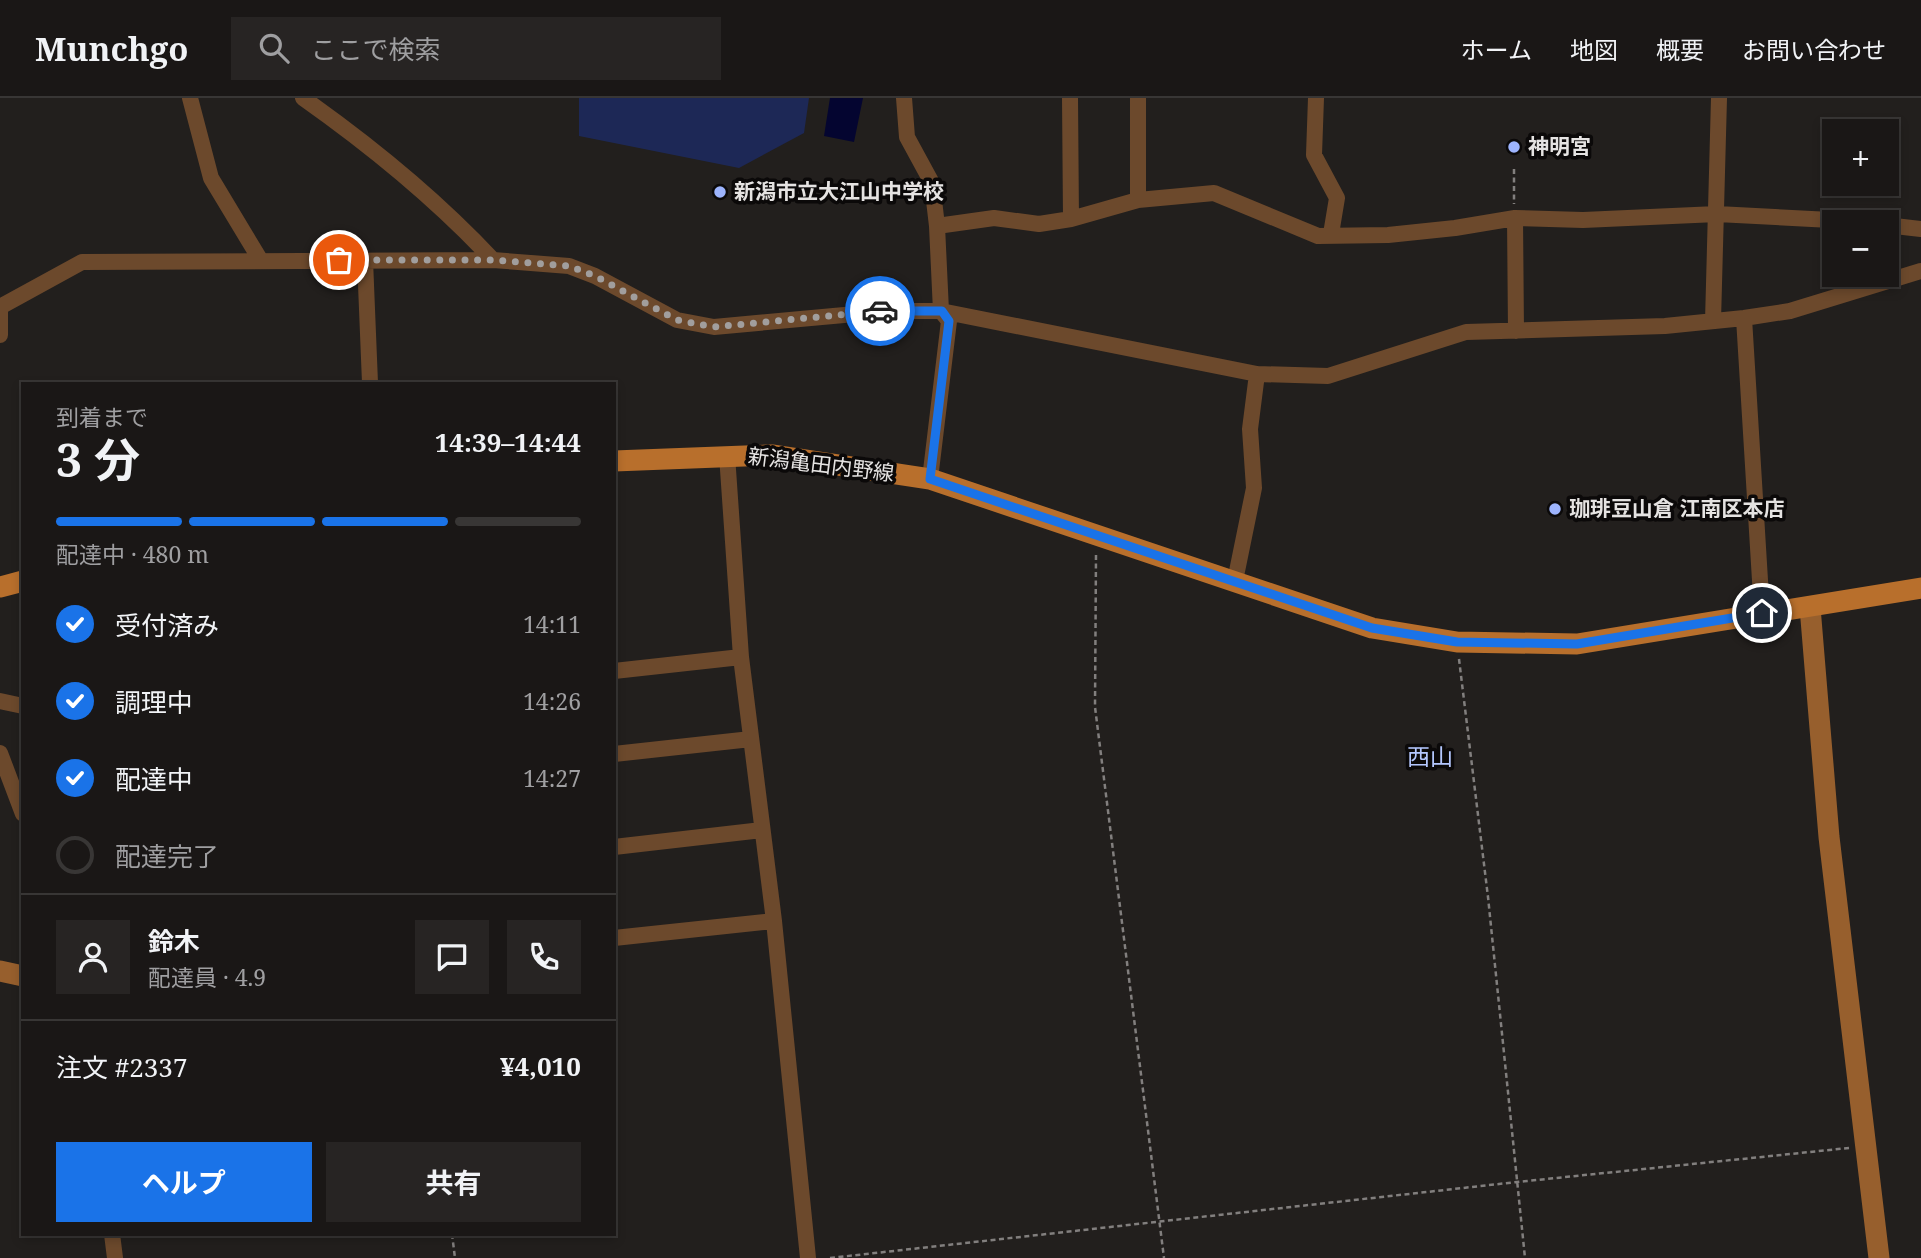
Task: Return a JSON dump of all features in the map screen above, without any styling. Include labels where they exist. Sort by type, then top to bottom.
[{"type":"main road","name":"新潟亀田内野線","points":[[616,461],[772,455],[930,479],[1372,628],[1457,642],[1577,644],[1921,587]]},
{"type":"main road","points":[[0,587],[21,582]]},
{"type":"street","points":[[191,98],[211,178],[261,261]]},
{"type":"street","points":[[303,98],[352,132],[458,222],[493,260]]},
{"type":"street","points":[[904,98],[907,137],[932,183],[942,311],[949,321],[930,479]]},
{"type":"street","points":[[1070,98],[1071,219]]},
{"type":"street","points":[[1138,98],[1138,200]]},
{"type":"street","points":[[1316,98],[1314,155],[1337,198],[1331,234]]},
{"type":"street","points":[[1713,321],[1719,98]]},
{"type":"street","points":[[937,226],[994,218],[1039,224],[1071,219],[1138,200],[1214,193],[1318,236],[1388,235],[1515,218],[1583,220],[1717,214],[1822,220]]},
{"type":"street","points":[[1515,218],[1516,331]]},
{"type":"street","points":[[1899,225],[1920,225]]},
{"type":"street","points":[[366,260],[370,382]]},
{"type":"street","points":[[0,335],[0,307],[82,262],[493,260],[569,266],[595,276],[677,320],[714,327],[888,311],[942,311],[1257,374],[1328,376],[1466,332],[1665,326],[1744,318],[1790,311],[1921,271]]},
{"type":"street","points":[[1744,318],[1762,613]]},
{"type":"street","points":[[1235,581],[1254,488],[1250,429],[1257,374]]},
{"type":"street","points":[[727,455],[741,657],[774,921],[808,1258]]},
{"type":"street","points":[[1810,607],[1829,837],[1879,1258]]},
{"type":"street","points":[[616,671],[741,657]]},
{"type":"street","points":[[0,701],[21,706]]},
{"type":"street","points":[[616,754],[751,739]]},
{"type":"street","points":[[0,753],[21,810]]},
{"type":"street","points":[[616,847],[762,830]]},
{"type":"street","points":[[616,938],[774,921]]},
{"type":"street","points":[[0,971],[21,976]]},
{"type":"street","points":[[113,1236],[115,1258]]},
{"type":"path","points":[[1514,169],[1515,218]]},
{"type":"path","points":[[1097,536],[1095,707],[1164,1258]]},
{"type":"path","points":[[1457,642],[1488,897],[1525,1258]]},
{"type":"path","points":[[830,1258],[1867,1146]]},
{"type":"path","points":[[452,1236],[454,1258]]},
{"type":"shaded area","points":[[579,98],[809,98],[804,133],[739,168],[579,136]]},
{"type":"shaded area","points":[[830,98],[863,98],[854,142],[824,136]]},
{"type":"way so far","points":[[339,260],[493,260],[569,266],[595,276],[677,320],[714,327],[880,311]]},
{"type":"place","name":"神明宮","points":[[1514,147]]},
{"type":"place","name":"新潟市立大江山中学校","points":[[720,192]]},
{"type":"place","name":"珈琲豆山倉 江南区本店","points":[[1555,509]]},
{"type":"district","name":"西山","points":[[1430,757]]},
{"type":"route","points":[[880,311],[942,311],[949,321],[930,479],[1372,628],[1457,642],[1577,644],[1762,613]]}]
